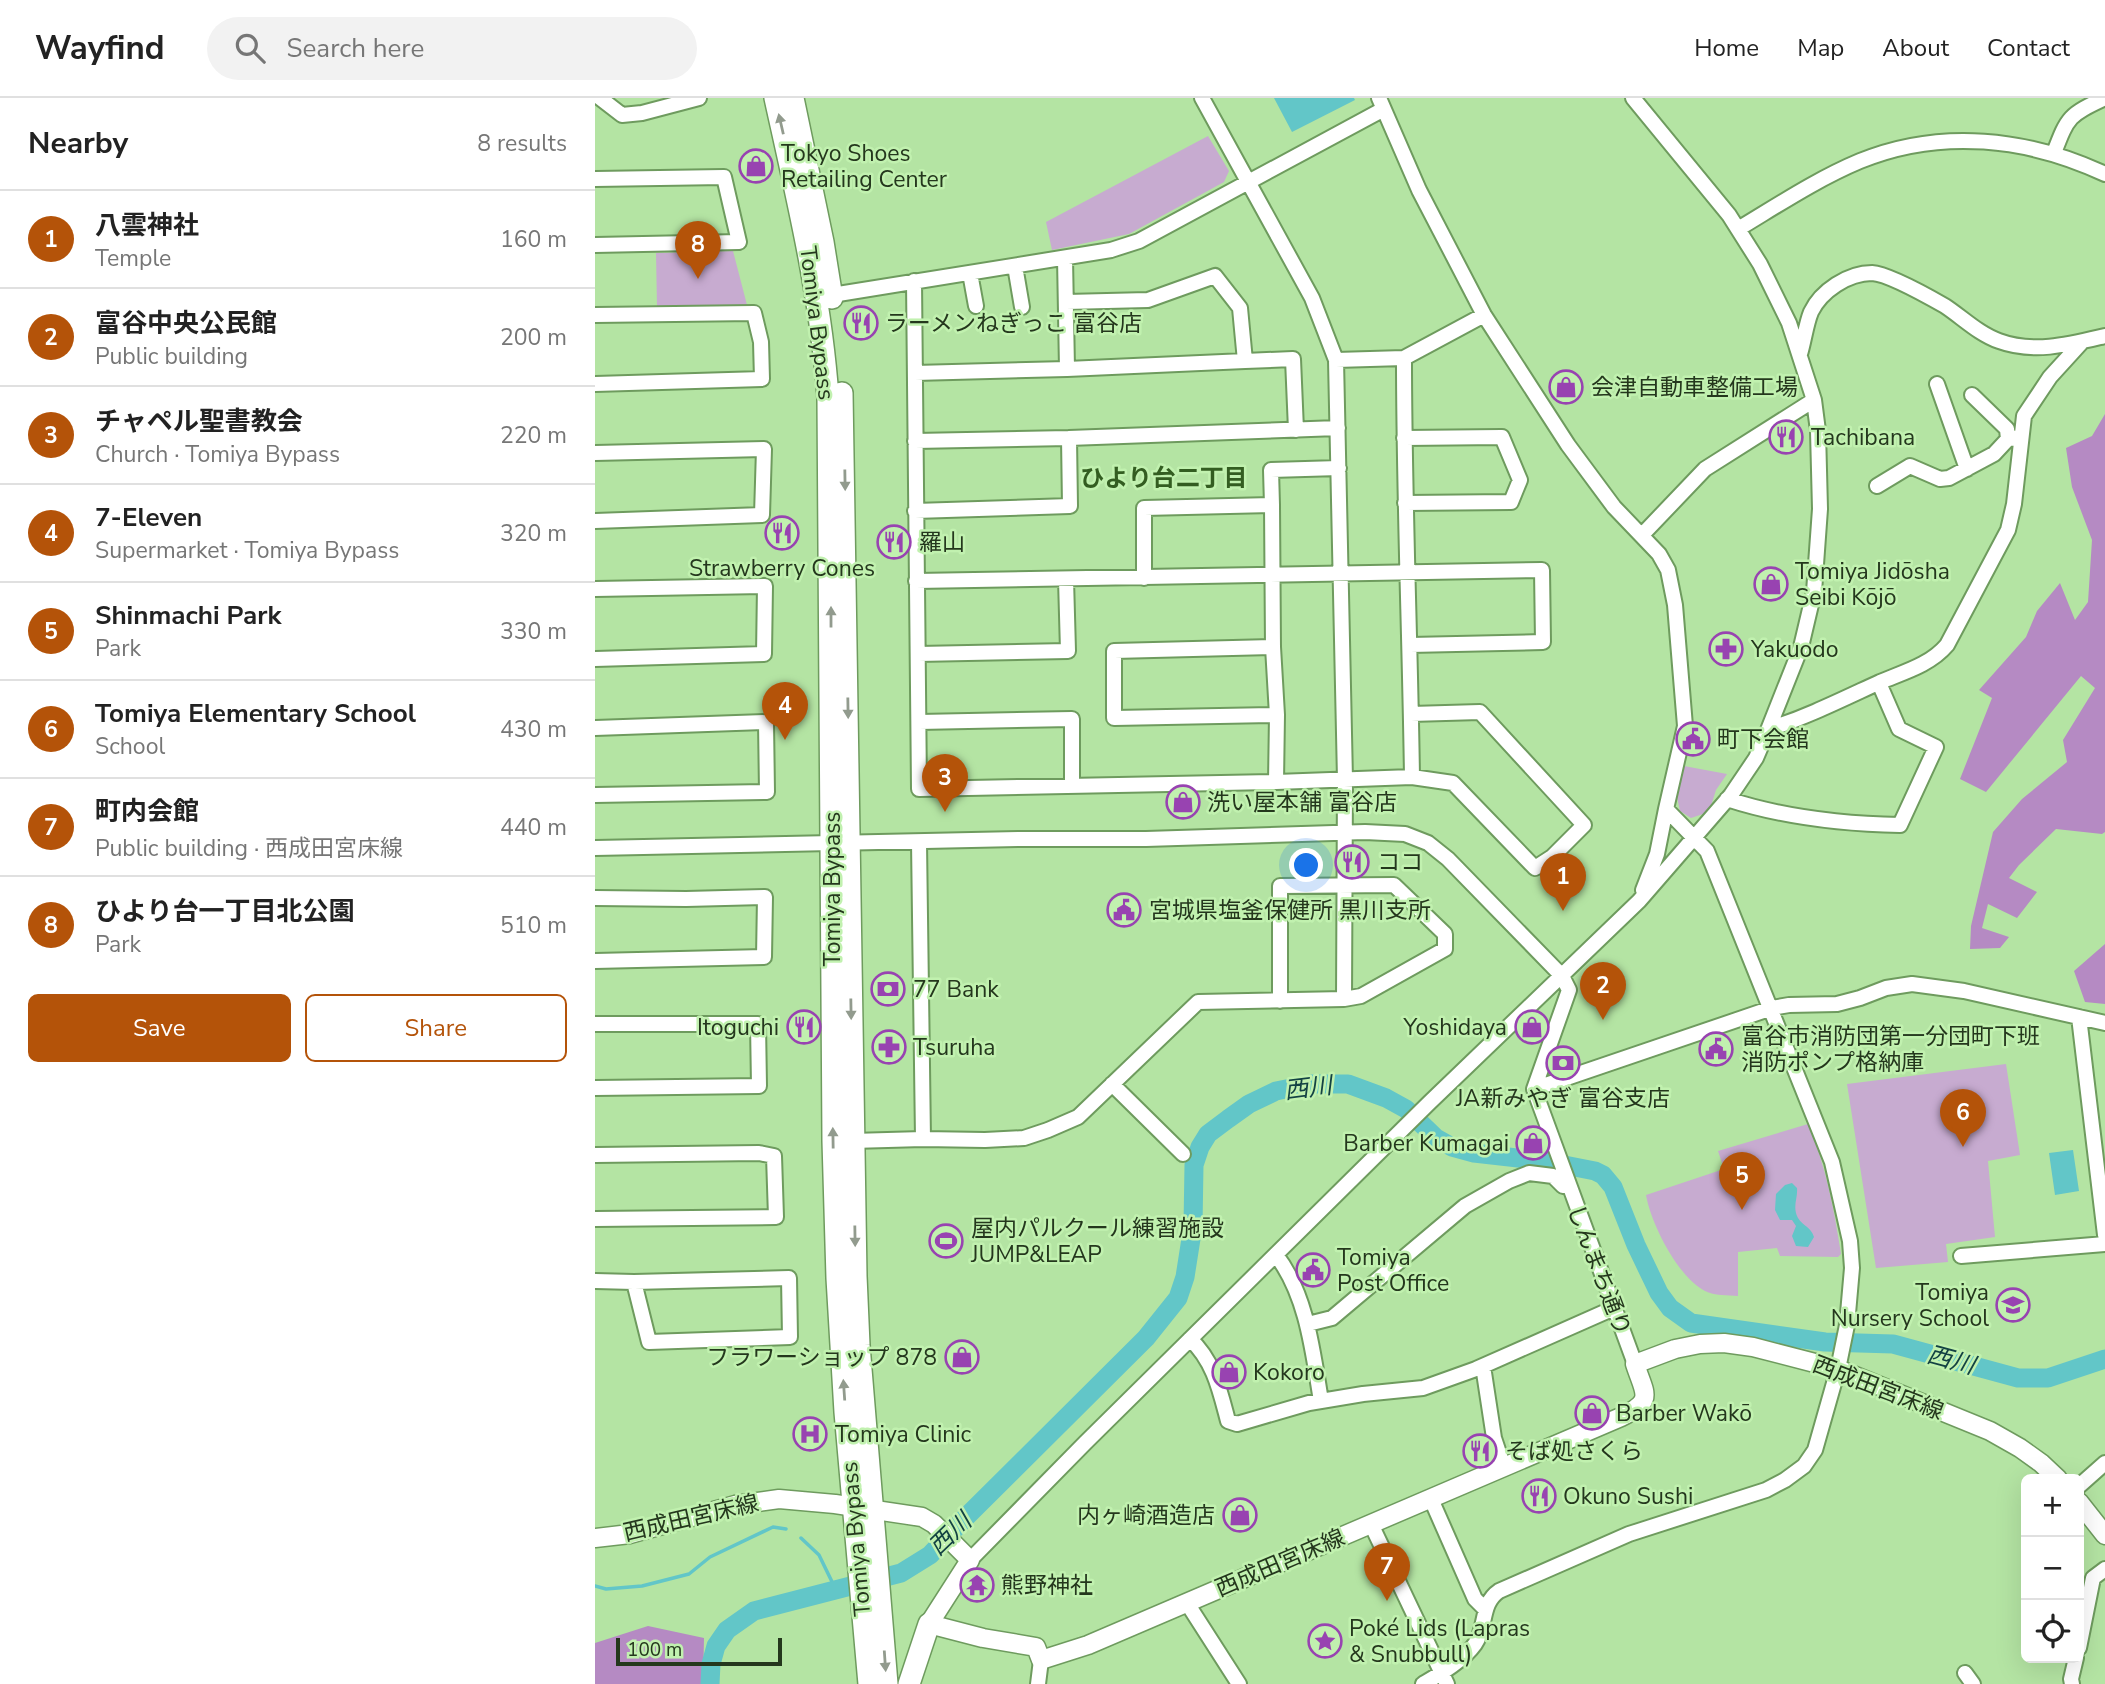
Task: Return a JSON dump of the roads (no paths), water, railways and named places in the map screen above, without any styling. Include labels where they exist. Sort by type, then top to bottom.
[{"type":"highway","name":"Tomiya Bypass","points":[[775,98],[808,243],[826,365],[830,576],[863,1508]]},
{"type":"highway","name":"Tomiya Bypass","points":[[793,98],[832,295],[842,397],[844,451],[840,844],[833,1101],[837,1278],[871,1594],[887,1684]]},
{"type":"highway","name":"Tomiya Bypass","points":[[869,1684],[871,1594]]},
{"type":"highway","points":[[909,1684],[929,1624]]},
{"type":"main road","name":"西成田宮床線","points":[[1041,1660],[1088,1645],[1640,1408],[1645,1402],[1645,1394],[1635,1364],[1675,1349],[1700,1344],[1724,1343],[1840,1362],[1990,1432],[2041,1462],[2053,1474]]},
{"type":"main road","name":"西成田宮床線","points":[[595,1538],[655,1529],[756,1500],[798,1499],[915,1516],[934,1524],[965,1556]]},
{"type":"main road","points":[[2084,1508],[2105,1535]]},
{"type":"main road","points":[[965,1556],[929,1624],[983,1638],[1036,1647],[1041,1660]]},
{"type":"street","points":[[600,98],[622,115],[642,114],[699,98]]},
{"type":"street","points":[[1202,98],[1312,299],[1336,360],[1345,780],[1344,999]]},
{"type":"street","points":[[965,1556],[1639,901],[1727,799],[1756,758],[1801,647],[1814,592],[1820,509],[1818,431],[1814,400],[1800,354],[1775,291],[1738,229],[1633,98]]},
{"type":"street","points":[[2054,153],[2068,119],[2077,111],[2105,98]]},
{"type":"street","points":[[832,295],[1111,250],[1139,241],[1248,183],[1380,104],[1419,190],[1484,315],[1568,445],[1614,507],[1659,554],[1668,570],[1676,617],[1685,726],[1657,854],[1639,901]]},
{"type":"street","points":[[1738,229],[1831,174],[1861,160],[1901,148],[1939,141],[1977,140],[2015,144],[2054,153],[2105,174]]},
{"type":"street","points":[[595,179],[724,177],[739,242],[595,245]]},
{"type":"street","points":[[1065,258],[1067,369]]},
{"type":"street","points":[[1016,266],[1022,307]]},
{"type":"street","points":[[970,272],[976,306]]},
{"type":"street","points":[[1800,354],[1811,313],[1823,295],[1839,281],[1873,273],[1911,288],[1947,307],[1971,326],[1997,341],[2036,348],[2081,343],[2105,336]]},
{"type":"street","points":[[1066,302],[1148,300],[1215,276],[1240,308],[1245,361]]},
{"type":"street","points":[[914,281],[919,789],[1412,777],[1453,783],[1535,869],[1552,857],[1584,825],[1480,712],[1411,714]]},
{"type":"street","points":[[595,315],[754,313],[761,342],[762,380],[595,384]]},
{"type":"street","points":[[1336,360],[1404,358],[1484,315]]},
{"type":"street","points":[[1769,729],[1802,718],[1937,656],[1947,645],[2008,530],[2014,504],[2014,438],[2024,416],[2050,377],[2081,343]]},
{"type":"street","points":[[1404,358],[1412,777]]},
{"type":"street","points":[[915,373],[1293,359],[1296,430]]},
{"type":"street","points":[[1937,384],[1967,469]]},
{"type":"street","points":[[1972,395],[2014,438]]},
{"type":"street","points":[[1642,535],[1705,469],[1814,400]]},
{"type":"street","points":[[915,441],[1338,428]]},
{"type":"street","points":[[1404,438],[1502,437],[1520,480],[1511,502],[1405,503]]},
{"type":"street","points":[[915,511],[1070,506],[1069,438]]},
{"type":"street","points":[[1877,486],[1910,466],[1940,479],[1949,478],[1994,454],[2014,438]]},
{"type":"street","points":[[595,453],[764,449],[762,514],[595,521]]},
{"type":"street","points":[[1276,782],[1271,470],[1339,468]]},
{"type":"street","points":[[1144,578],[1144,508],[1272,505]]},
{"type":"street","points":[[916,581],[1542,570],[1543,642],[1410,645]]},
{"type":"street","points":[[918,654],[1068,651],[1066,579]]},
{"type":"street","points":[[595,589],[765,586],[764,654],[595,659]]},
{"type":"street","points":[[1273,647],[1114,651],[1114,718],[1277,715]]},
{"type":"street","points":[[1727,799],[1746,805],[1855,824],[1900,825],[1936,747],[1899,729],[1879,683]]},
{"type":"street","points":[[919,722],[1072,719],[1072,786]]},
{"type":"street","points":[[595,728],[766,722],[768,792],[595,795]]},
{"type":"street","points":[[1423,1684],[1444,1679],[1475,1644],[1485,1609],[1490,1599],[1499,1591],[1586,1552],[1680,1516],[1766,1490],[1804,1466],[1815,1450],[1840,1362],[1847,1325],[1852,1268],[1843,1203],[1832,1162],[1707,850],[1666,809]]},
{"type":"street","points":[[595,848],[1386,832],[1405,834],[1428,843],[1448,859],[1562,976],[1569,990],[1534,1090]]},
{"type":"street","points":[[919,842],[923,1139]]},
{"type":"street","points":[[852,1141],[985,1140],[1024,1138],[1036,1134],[1078,1117],[1198,1002],[1344,999],[1361,996],[1445,949],[1445,934],[1394,885],[1280,886],[1280,1000]]},
{"type":"street","points":[[595,898],[686,900],[765,897],[764,957],[595,961]]},
{"type":"street","points":[[1534,1090],[1772,1009],[1789,1005],[1837,1003],[1885,988],[1912,984],[1964,991],[2105,1023]]},
{"type":"street","points":[[2079,1017],[2105,1235]]},
{"type":"street","points":[[595,1024],[758,1024],[759,1086],[595,1088]]},
{"type":"street","points":[[1112,1084],[1183,1154]]},
{"type":"street","name":"しんまち通り","points":[[1534,1090],[1635,1364]]},
{"type":"street","points":[[595,1155],[759,1153],[773,1156],[776,1186],[776,1217],[595,1219]]},
{"type":"street","points":[[1308,1324],[1332,1318],[1465,1206],[1509,1181],[1529,1173],[1553,1177],[1563,1186],[1566,1180]]},
{"type":"street","points":[[1961,1256],[2105,1244]]},
{"type":"street","points":[[1276,1255],[1283,1265],[1308,1324],[1321,1401]]},
{"type":"street","points":[[595,1281],[789,1278],[790,1337],[649,1342],[634,1282]]},
{"type":"street","points":[[1190,1339],[1210,1365],[1228,1421],[1237,1424],[1321,1401],[1423,1388],[1483,1366],[1614,1308]]},
{"type":"street","points":[[1483,1366],[1494,1438],[1504,1468]]},
{"type":"street","points":[[2084,1482],[2105,1463]]},
{"type":"street","points":[[1431,1499],[1475,1599],[1485,1609]]},
{"type":"street","points":[[1371,1524],[1444,1679]]},
{"type":"street","points":[[2084,1623],[2093,1578],[2105,1569]]},
{"type":"street","points":[[1187,1603],[1239,1684]]},
{"type":"street","points":[[1038,1684],[1041,1660]]},
{"type":"street","points":[[2072,1684],[2075,1663]]},
{"type":"water","points":[[1274,98],[1354,98],[1355,100],[1292,132]]},
{"type":"water","points":[[2073,1150],[2079,1191],[2055,1195],[2049,1153]]},
{"type":"water","points":[[1792,1183],[1797,1188],[1796,1214],[1814,1237],[1808,1247],[1796,1246],[1792,1236],[1796,1226],[1792,1220],[1780,1220],[1775,1210],[1776,1194],[1785,1185]]},
{"type":"waterway","name":"西川","points":[[710,1684],[711,1664],[716,1646],[727,1630],[754,1611],[901,1573],[930,1555],[1146,1338],[1178,1298],[1185,1277],[1193,1226],[1194,1165],[1200,1147],[1208,1134],[1228,1119],[1249,1104],[1276,1091],[1311,1084],[1348,1084],[1386,1098],[1406,1109],[1436,1138],[1452,1147],[1474,1153],[1544,1161],[1603,1175],[1613,1187],[1659,1293],[1670,1308],[1691,1323],[1825,1342],[1893,1344],[2018,1378],[2048,1378],[2105,1359]]},
{"type":"waterway","points":[[595,1586],[606,1589],[642,1586],[689,1574],[710,1557],[773,1527],[786,1529]]},
{"type":"waterway","points":[[801,1538],[819,1555],[836,1590]]},
{"type":"place","name":"Tokyo Shoes Retailing Center","points":[[756,166]]},
{"type":"place","name":"ひより台一丁目北公園","points":[[698,279]]},
{"type":"place","name":"ラーメンねぎっこ 富谷店","points":[[861,323]]},
{"type":"place","name":"会津自動車整備工場","points":[[1566,387]]},
{"type":"place","name":"Tachibana","points":[[1786,437]]},
{"type":"place","name":"Strawberry Cones","points":[[782,533]]},
{"type":"place","name":"羅山","points":[[894,542]]},
{"type":"place","name":"Tomiya Jidōsha Seibi Kōjō","points":[[1771,584]]},
{"type":"place","name":"Yakuodo","points":[[1726,649]]},
{"type":"place","name":"町下会館","points":[[1693,739]]},
{"type":"place","name":"7-Eleven","points":[[785,740]]},
{"type":"place","name":"洗い屋本舗 富谷店","points":[[1183,802]]},
{"type":"place","name":"チャペル聖書教会","points":[[945,812]]},
{"type":"place","name":"ココ","points":[[1352,862]]},
{"type":"place","name":"宮城県塩釜保健所 黒川支所","points":[[1124,910]]},
{"type":"place","name":"八雲神社","points":[[1563,911]]},
{"type":"place","name":"77 Bank","points":[[888,989]]},
{"type":"place","name":"富谷中央公民館","points":[[1603,1020]]},
{"type":"place","name":"Itoguchi","points":[[804,1027]]},
{"type":"place","name":"Yoshidaya","points":[[1532,1027]]},
{"type":"place","name":"Tsuruha","points":[[889,1047]]},
{"type":"place","name":"富谷市消防団第一分団町下班 消防ポンプ格納庫","points":[[1716,1049]]},
{"type":"place","name":"JA新みやぎ 富谷支店","points":[[1563,1063]]},
{"type":"place","name":"Barber Kumagai","points":[[1533,1143]]},
{"type":"place","name":"Tomiya Elementary School","points":[[1963,1147]]},
{"type":"place","name":"Shinmachi Park","points":[[1742,1210]]},
{"type":"place","name":"屋内パルクール練習施設 JUMP&LEAP","points":[[946,1241]]},
{"type":"place","name":"Tomiya Post Office","points":[[1313,1270]]},
{"type":"place","name":"Tomiya Nursery School","points":[[2013,1305]]},
{"type":"place","name":"フラワーショップ 878","points":[[962,1357]]},
{"type":"place","name":"Kokoro","points":[[1229,1372]]},
{"type":"place","name":"Barber Wakō","points":[[1592,1413]]},
{"type":"place","name":"Tomiya Clinic","points":[[810,1434]]},
{"type":"place","name":"そば処さくら","points":[[1480,1451]]},
{"type":"place","name":"Okuno Sushi","points":[[1539,1496]]},
{"type":"place","name":"内ヶ崎酒造店","points":[[1240,1515]]},
{"type":"place","name":"熊野神社","points":[[977,1585]]},
{"type":"place","name":"町内会館","points":[[1387,1601]]},
{"type":"place","name":"Poké Lids (Lapras & Snubbull)","points":[[1325,1641]]},
{"type":"district","name":"ひより台二丁目","points":[[1164,478]]}]
